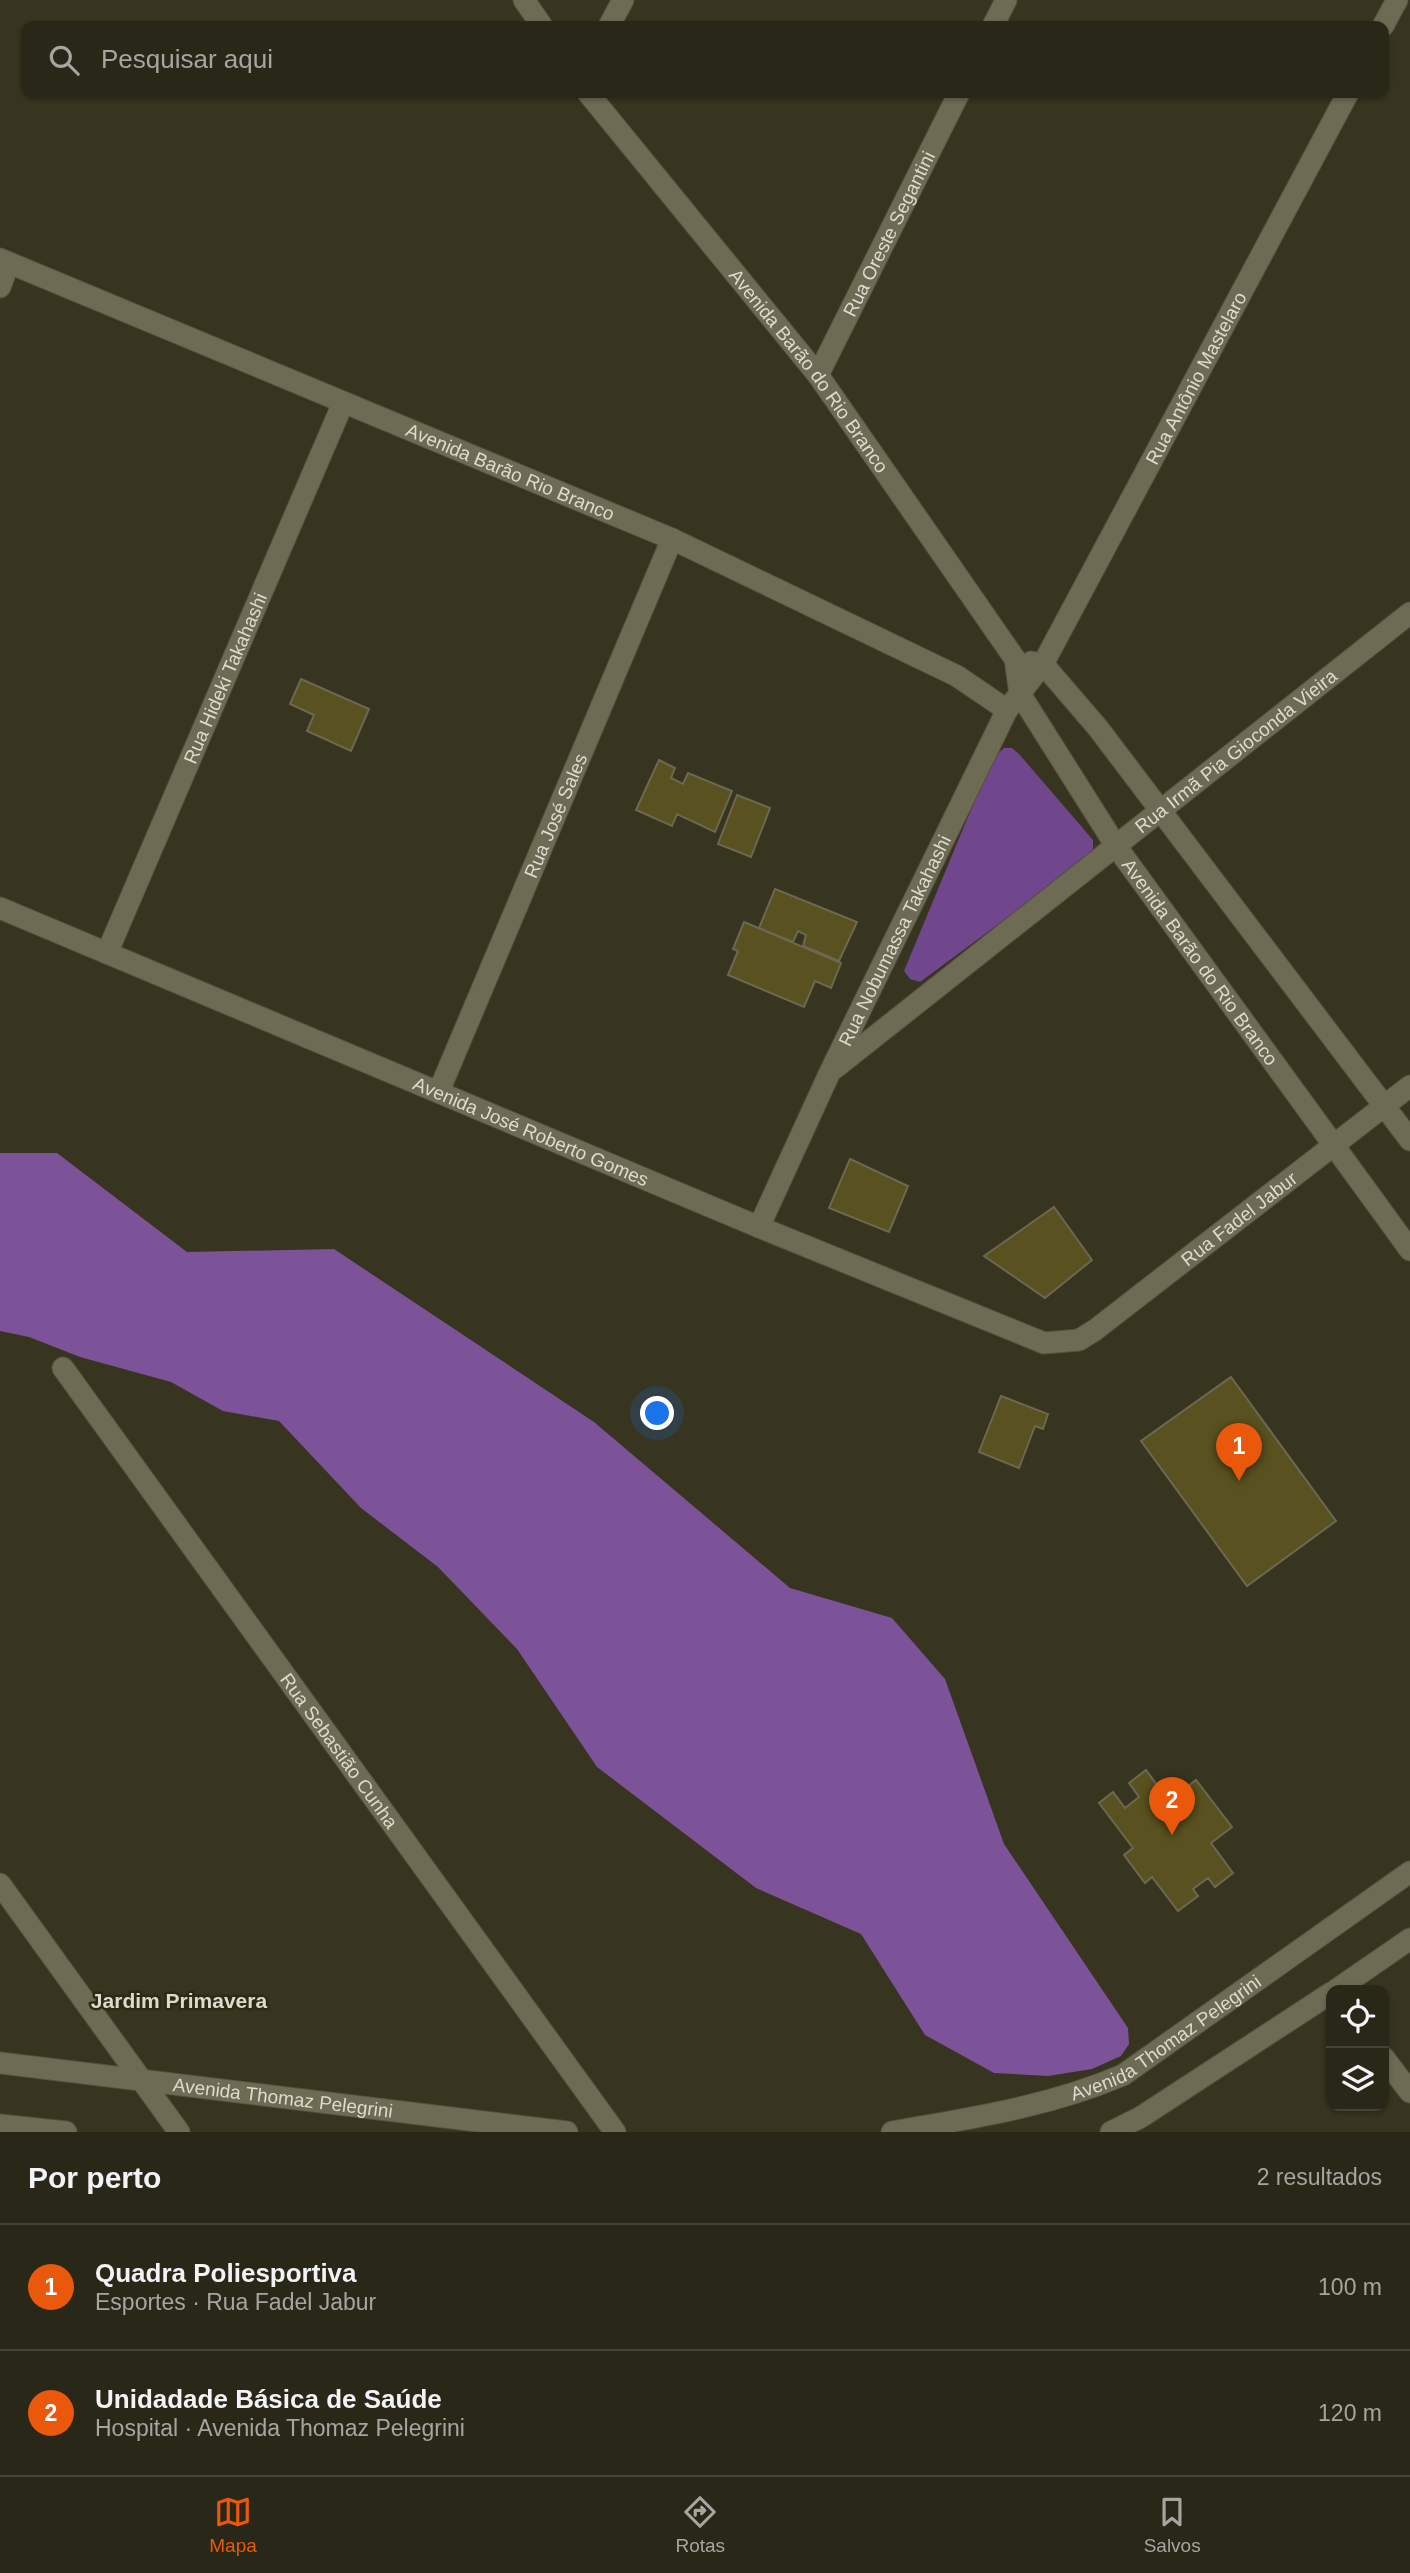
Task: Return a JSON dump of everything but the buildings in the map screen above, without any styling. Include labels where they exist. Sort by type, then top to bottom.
[{"type":"street","points":[[524,0],[539,21]]},
{"type":"street","points":[[612,21],[623,0]]},
{"type":"street","points":[[996,21],[1006,0]]},
{"type":"street","points":[[1386,21],[1397,0]]},
{"type":"street","name":"Avenida Barão do Rio Branco","points":[[592,98],[818,375],[1015,659],[1013,702],[1410,1250]]},
{"type":"street","name":"Rua Oreste Segantini","points":[[818,375],[956,98]]},
{"type":"street","name":"Rua Antônio Mastelaro","points":[[1044,664],[1345,98]]},
{"type":"street","points":[[0,287],[5,261]]},
{"type":"street","name":"Avenida Barão Rio Branco","points":[[5,261],[672,538],[1013,702]]},
{"type":"street","name":"Rua Hideki Takahashi","points":[[107,953],[343,403]]},
{"type":"street","name":"Rua José Sales","points":[[439,1091],[672,538]]},
{"type":"street","name":"Rua Irmã Pia Gioconda Vieira","points":[[830,1072],[1410,613]]},
{"type":"street","points":[[1015,659],[1044,664],[1162,810],[1410,1140]]},
{"type":"street","name":"Rua Nobumassa Takahashi","points":[[760,1227],[830,1072],[1013,702],[1044,664]]},
{"type":"street","name":"Avenida José Roberto Gomes","points":[[0,908],[1028,1337],[1044,1343],[1064,1343]]},
{"type":"street","name":"Rua Fadel Jabur","points":[[1064,1343],[1094,1330],[1410,1086]]},
{"type":"street","name":"Rua Sebastião Cunha","points":[[64,1368],[615,2132]]},
{"type":"street","name":"Avenida Thomaz Pelegrini","points":[[891,2132],[1023,2109],[1079,2094],[1122,2075],[1410,1872]]},
{"type":"street","points":[[0,1884],[179,2132]]},
{"type":"street","points":[[1343,1985],[1410,1939]]},
{"type":"street","points":[[1111,2132],[1141,2117],[1326,1997]]},
{"type":"street","name":"Avenida Thomaz Pelegrini","points":[[0,2063],[142,2078],[567,2132]]},
{"type":"street","points":[[1389,2065],[1410,2092]]},
{"type":"street","points":[[0,2124],[66,2132]]},
{"type":"shaded area","points":[[1004,748],[1012,748],[1019,754],[1093,840],[1093,851],[1088,858],[920,982],[910,979],[904,971],[992,759]]},
{"type":"shaded area","points":[[0,1153],[57,1153],[187,1252],[334,1249],[594,1422],[790,1588],[892,1618],[945,1679],[1004,1844],[1128,2028],[1129,2044],[1121,2056],[1092,2069],[1048,2076],[994,2073],[925,2035],[861,1934],[756,1888],[597,1767],[517,1649],[438,1567],[361,1508],[279,1421],[223,1411],[171,1382],[80,1357],[29,1337],[0,1331]]},
{"type":"place","name":"Quadra Poliesportiva","points":[[1239,1481]]},
{"type":"place","name":"Unidadade Básica de Saúde","points":[[1172,1835]]},
{"type":"district","name":"Jardim Primavera","points":[[179,2001]]}]
